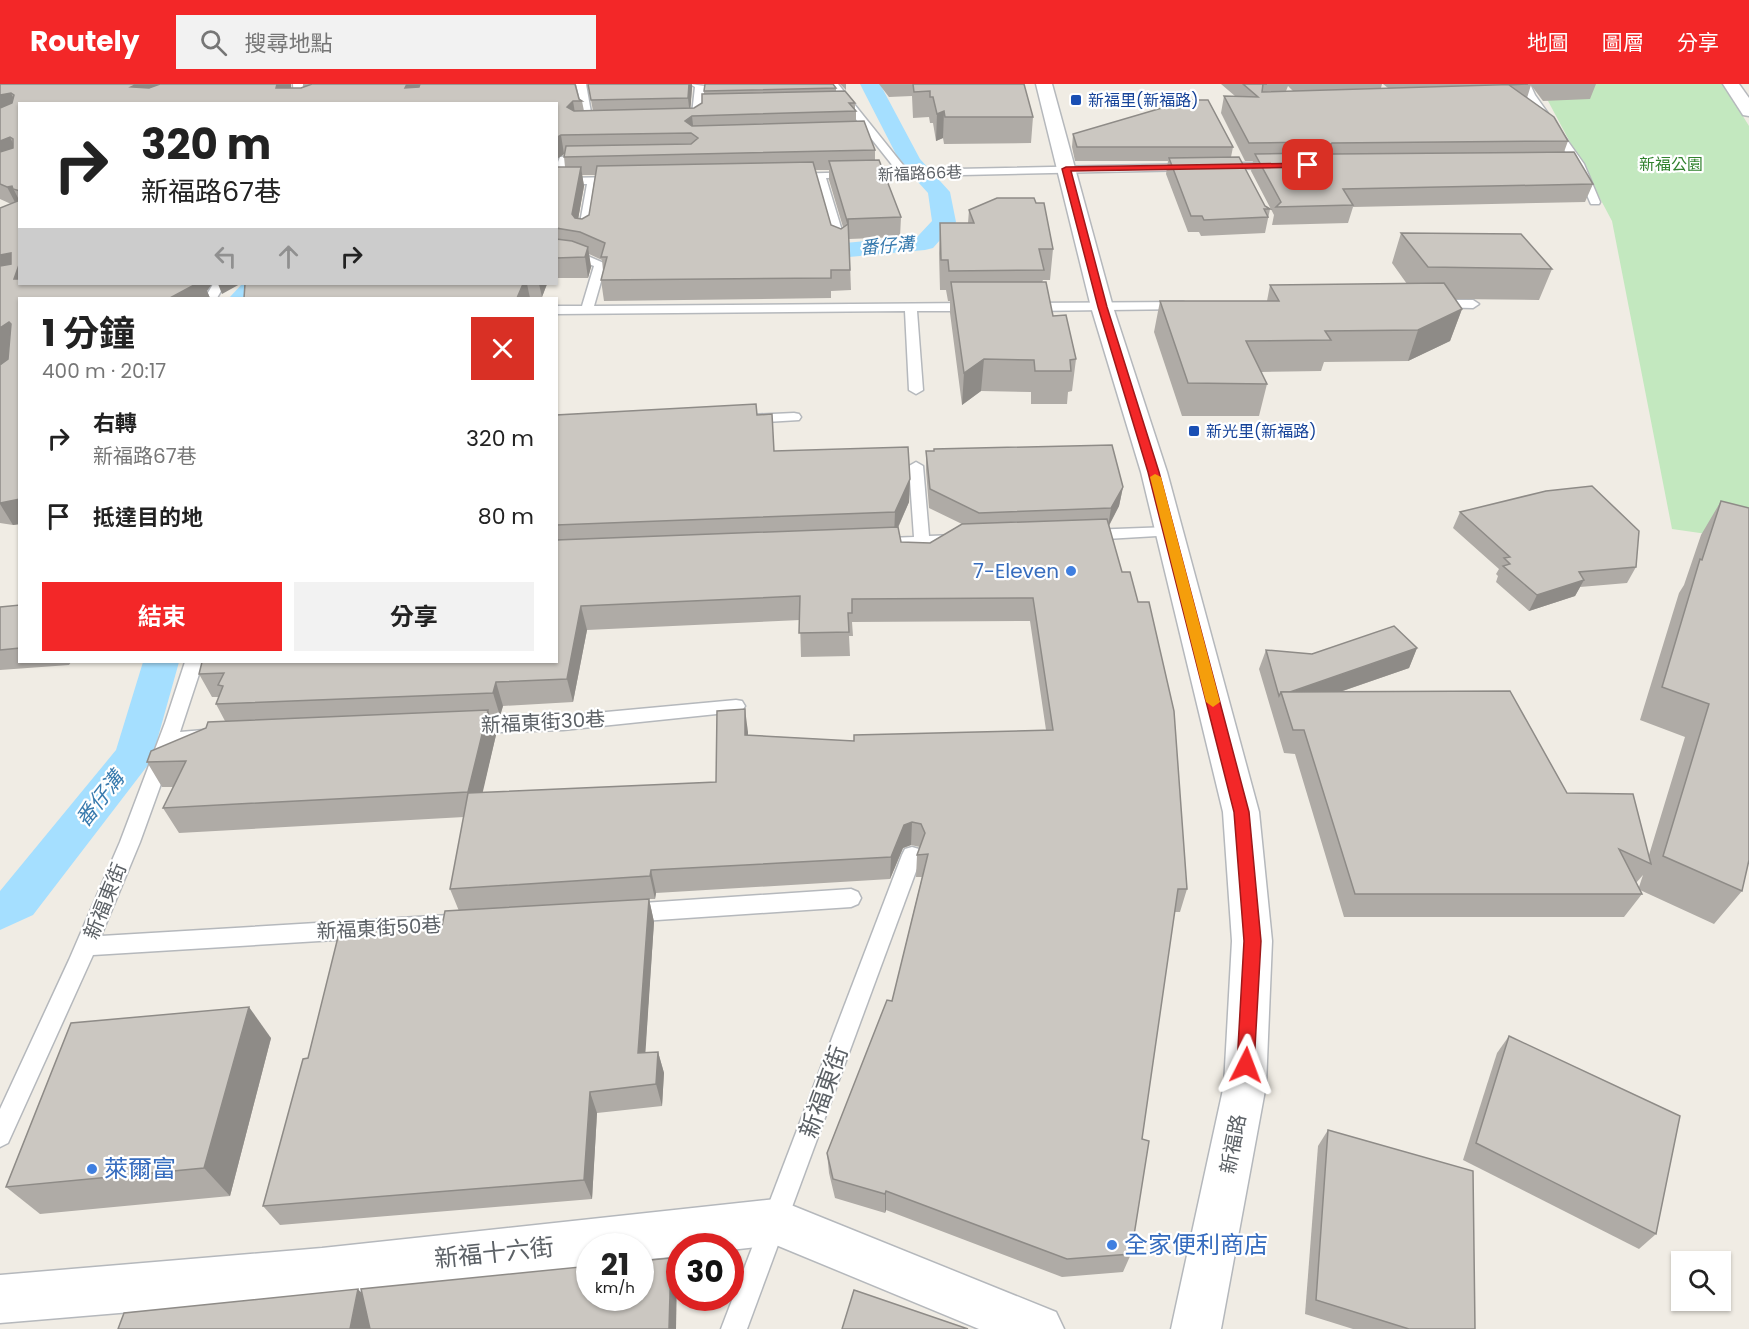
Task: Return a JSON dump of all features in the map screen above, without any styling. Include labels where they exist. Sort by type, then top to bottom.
[{"type":"street","name":"新福路","points":[[1044,84],[1102,307],[1154,472],[1241,812],[1252,941],[1245,1085],[1196,1329]]},
{"type":"street","points":[[1731,84],[1749,111]]},
{"type":"street","points":[[296,96],[319,92]]},
{"type":"street","name":"新福十六街","points":[[0,1299],[322,1272],[776,1222],[1039,1329]]},
{"type":"lane","points":[[580,84],[589,116]]},
{"type":"lane","points":[[833,84],[904,173]]},
{"type":"lane","points":[[1525,84],[1595,202]]},
{"type":"lane","points":[[700,85],[694,143],[706,138]]},
{"type":"lane","points":[[1519,96],[1530,95]]},
{"type":"lane","points":[[836,103],[848,103]]},
{"type":"lane","points":[[696,107],[708,106]]},
{"type":"lane","points":[[684,121],[696,121]]},
{"type":"lane","points":[[577,124],[600,124]]},
{"type":"lane","points":[[861,134],[873,134]]},
{"type":"lane","points":[[599,158],[564,159],[558,181],[626,180]]},
{"type":"lane","name":"新福路66巷","points":[[785,176],[1286,166]]},
{"type":"lane","points":[[820,176],[840,244]]},
{"type":"lane","points":[[584,234],[593,180]]},
{"type":"lane","points":[[558,252],[579,256],[600,264],[587,309]]},
{"type":"lane","points":[[1425,304],[1473,304]]},
{"type":"lane","points":[[1018,307],[1198,306]]},
{"type":"lane","points":[[558,310],[982,307]]},
{"type":"lane","points":[[911,308],[916,390]]},
{"type":"lane","points":[[735,420],[794,417]]},
{"type":"lane","points":[[916,466],[922,542]]},
{"type":"lane","points":[[1075,535],[1169,531]]},
{"type":"lane","points":[[876,543],[969,540]]},
{"type":"lane","name":"新福東街","points":[[0,1135],[88,946],[170,739],[194,663]]},
{"type":"lane","name":"新福東街30巷","points":[[456,727],[564,723],[736,706]]},
{"type":"lane","points":[[170,739],[218,737]]},
{"type":"lane","name":"新福東街","points":[[734,1329],[912,855]]},
{"type":"lane","points":[[605,914],[851,898]]},
{"type":"lane","name":"新福東街50巷","points":[[88,946],[488,922]]},
{"type":"green space","name":"新福公園","points":[[1539,84],[1723,84],[1749,126],[1749,540],[1672,529],[1612,221]]},
{"type":"building","points":[[0,84],[137,84],[131,87],[149,88],[160,84],[277,84],[276,88],[301,88],[312,84],[407,84],[405,88],[419,87],[420,84],[575,84],[579,99],[582,101],[573,101],[567,107],[574,111],[694,108],[702,103],[702,94],[845,91],[855,103],[849,103],[856,111],[692,116],[685,121],[692,126],[864,121],[875,150],[564,157],[566,146],[691,144],[698,138],[691,133],[558,137],[558,102],[18,102],[18,190],[13,189],[12,186],[7,187],[0,184],[0,152],[13,148],[13,139],[10,137],[0,141],[0,108],[12,103],[14,95],[11,93],[0,95]]},
{"type":"building","points":[[588,84],[689,84],[688,98],[591,100]]},
{"type":"building","points":[[705,84],[833,84],[836,88],[704,91]]},
{"type":"building","points":[[913,84],[1024,84],[1033,117],[945,117],[944,111],[937,114],[930,91],[914,92]]},
{"type":"building","points":[[1243,84],[1263,84],[1262,92],[1528,84],[1509,85],[1554,117],[1568,141],[1332,143],[1324,149],[1332,154],[1574,152],[1593,184],[1343,189],[1353,205],[1276,207],[1281,202],[1255,154],[1312,153],[1320,147],[1312,142],[1249,143],[1224,96],[1258,97]]},
{"type":"building","points":[[1189,100],[1208,100],[1233,147],[1077,147],[1073,134]]},
{"type":"building","points":[[1239,157],[1265,206],[1270,209],[1264,209],[1268,217],[1204,220],[1202,216],[1191,216],[1169,158]]},
{"type":"building","points":[[879,160],[901,217],[848,219],[850,270],[831,270],[831,278],[601,280],[607,257],[601,257],[605,243],[580,232],[558,228],[558,167],[581,167],[572,214],[575,218],[582,219],[589,215],[597,166],[813,162],[831,225],[841,229],[848,224],[829,161]]},
{"type":"building","points":[[997,198],[1034,198],[1036,203],[1044,203],[1053,249],[1039,249],[1044,270],[949,271],[948,260],[941,260],[940,223],[974,223],[969,210]]},
{"type":"building","points":[[18,201],[18,268],[14,279],[18,279],[18,285],[194,285],[172,297],[18,297],[18,499],[0,503],[0,365],[8,359],[11,324],[9,322],[0,328],[0,266],[11,264],[11,253],[0,255],[0,208]]},
{"type":"building","points":[[1401,233],[1521,234],[1552,269],[1428,267]]},
{"type":"building","points":[[558,239],[572,241],[588,247],[585,257],[558,258]]},
{"type":"building","points":[[951,282],[1046,282],[1053,316],[1066,315],[1076,359],[1070,360],[1071,371],[1035,371],[1034,360],[984,359],[964,373]]},
{"type":"building","points":[[1444,283],[1462,309],[1418,330],[1325,331],[1331,340],[1246,341],[1267,384],[1188,383],[1160,301],[1279,301],[1270,285]]},
{"type":"building","points":[[245,285],[523,285],[517,297],[244,297]]},
{"type":"building","points":[[756,404],[757,415],[772,414],[774,451],[908,447],[910,479],[895,512],[558,525],[558,415]]},
{"type":"building","points":[[1112,445],[1123,487],[1111,508],[979,513],[930,489],[926,451],[934,451],[934,449]]},
{"type":"building","points":[[1592,486],[1639,531],[1636,567],[1579,572],[1584,580],[1537,595],[1503,566],[1510,564],[1504,558],[1510,557],[1460,512],[1546,491]]},
{"type":"building","points":[[1721,501],[1749,508],[1749,860],[1742,891],[1663,856],[1709,704],[1662,687],[1700,559],[1702,560]]},
{"type":"building","points":[[1107,519],[1122,572],[1130,572],[1138,602],[1149,602],[1174,711],[1187,889],[1178,889],[1142,1139],[1149,1141],[1131,1254],[1067,1259],[886,1191],[885,1194],[833,1179],[827,1153],[887,1000],[892,1001],[928,854],[917,855],[925,833],[921,824],[912,822],[904,825],[891,857],[651,870],[650,876],[450,889],[468,793],[716,782],[717,711],[745,709],[745,735],[854,741],[854,735],[1053,730],[1033,598],[852,599],[852,613],[848,613],[849,632],[799,633],[800,596],[581,606],[567,679],[496,682],[493,693],[216,704],[223,686],[218,685],[224,673],[199,674],[202,663],[558,663],[558,540],[898,527],[901,542],[930,543],[962,524]]},
{"type":"building","points":[[18,605],[18,648],[0,650],[0,607]]},
{"type":"building","points":[[1394,626],[1417,648],[1290,692],[1281,692],[1279,696],[1266,650],[1312,654]]},
{"type":"building","points":[[1510,691],[1567,793],[1633,794],[1651,864],[1619,849],[1642,894],[1355,894],[1304,730],[1293,730],[1281,692]]},
{"type":"building","points":[[488,710],[468,792],[163,808],[186,761],[147,762],[151,751],[206,728],[208,722]]},
{"type":"building","points":[[649,899],[638,1053],[658,1052],[656,1084],[590,1092],[584,1180],[263,1206],[303,1059],[308,1058],[339,933],[442,926],[445,911]]},
{"type":"building","points":[[249,1007],[204,1168],[6,1187],[71,1023]]},
{"type":"building","points":[[1509,1036],[1680,1116],[1656,1234],[1476,1143]]},
{"type":"building","points":[[1328,1130],[1473,1171],[1475,1329],[1409,1329],[1316,1300]]},
{"type":"building","points":[[666,1258],[666,1311],[670,1311],[669,1329],[370,1329],[361,1289],[576,1267],[576,1311],[654,1311],[654,1260]]},
{"type":"building","points":[[358,1289],[350,1329],[118,1329],[124,1313]]},
{"type":"building","points":[[854,1290],[968,1329],[842,1329]]},
{"type":"waterway","name":"番仔溝","points":[[800,257],[826,258],[845,250],[925,243],[944,222],[939,192],[911,162],[870,84]]},
{"type":"waterway","name":"番仔溝","points":[[242,297],[260,285]]},
{"type":"waterway","name":"番仔溝","points":[[0,912],[18,902],[134,755],[161,663]]},
{"type":"slow traffic","points":[[1155,477],[1213,702]]},
{"type":"place","name":"新福里(新福路)","points":[[1076,100]]},
{"type":"place","name":"新光里(新福路)","points":[[1194,431]]},
{"type":"place","name":"7-Eleven","points":[[1071,571]]},
{"type":"place","name":"萊爾富","points":[[92,1169]]},
{"type":"place","name":"全家便利商店","points":[[1112,1245]]},
{"type":"route","points":[[1246,1065],[1252,941],[1241,812],[1154,472],[1102,307],[1066,169],[1308,165]]}]
